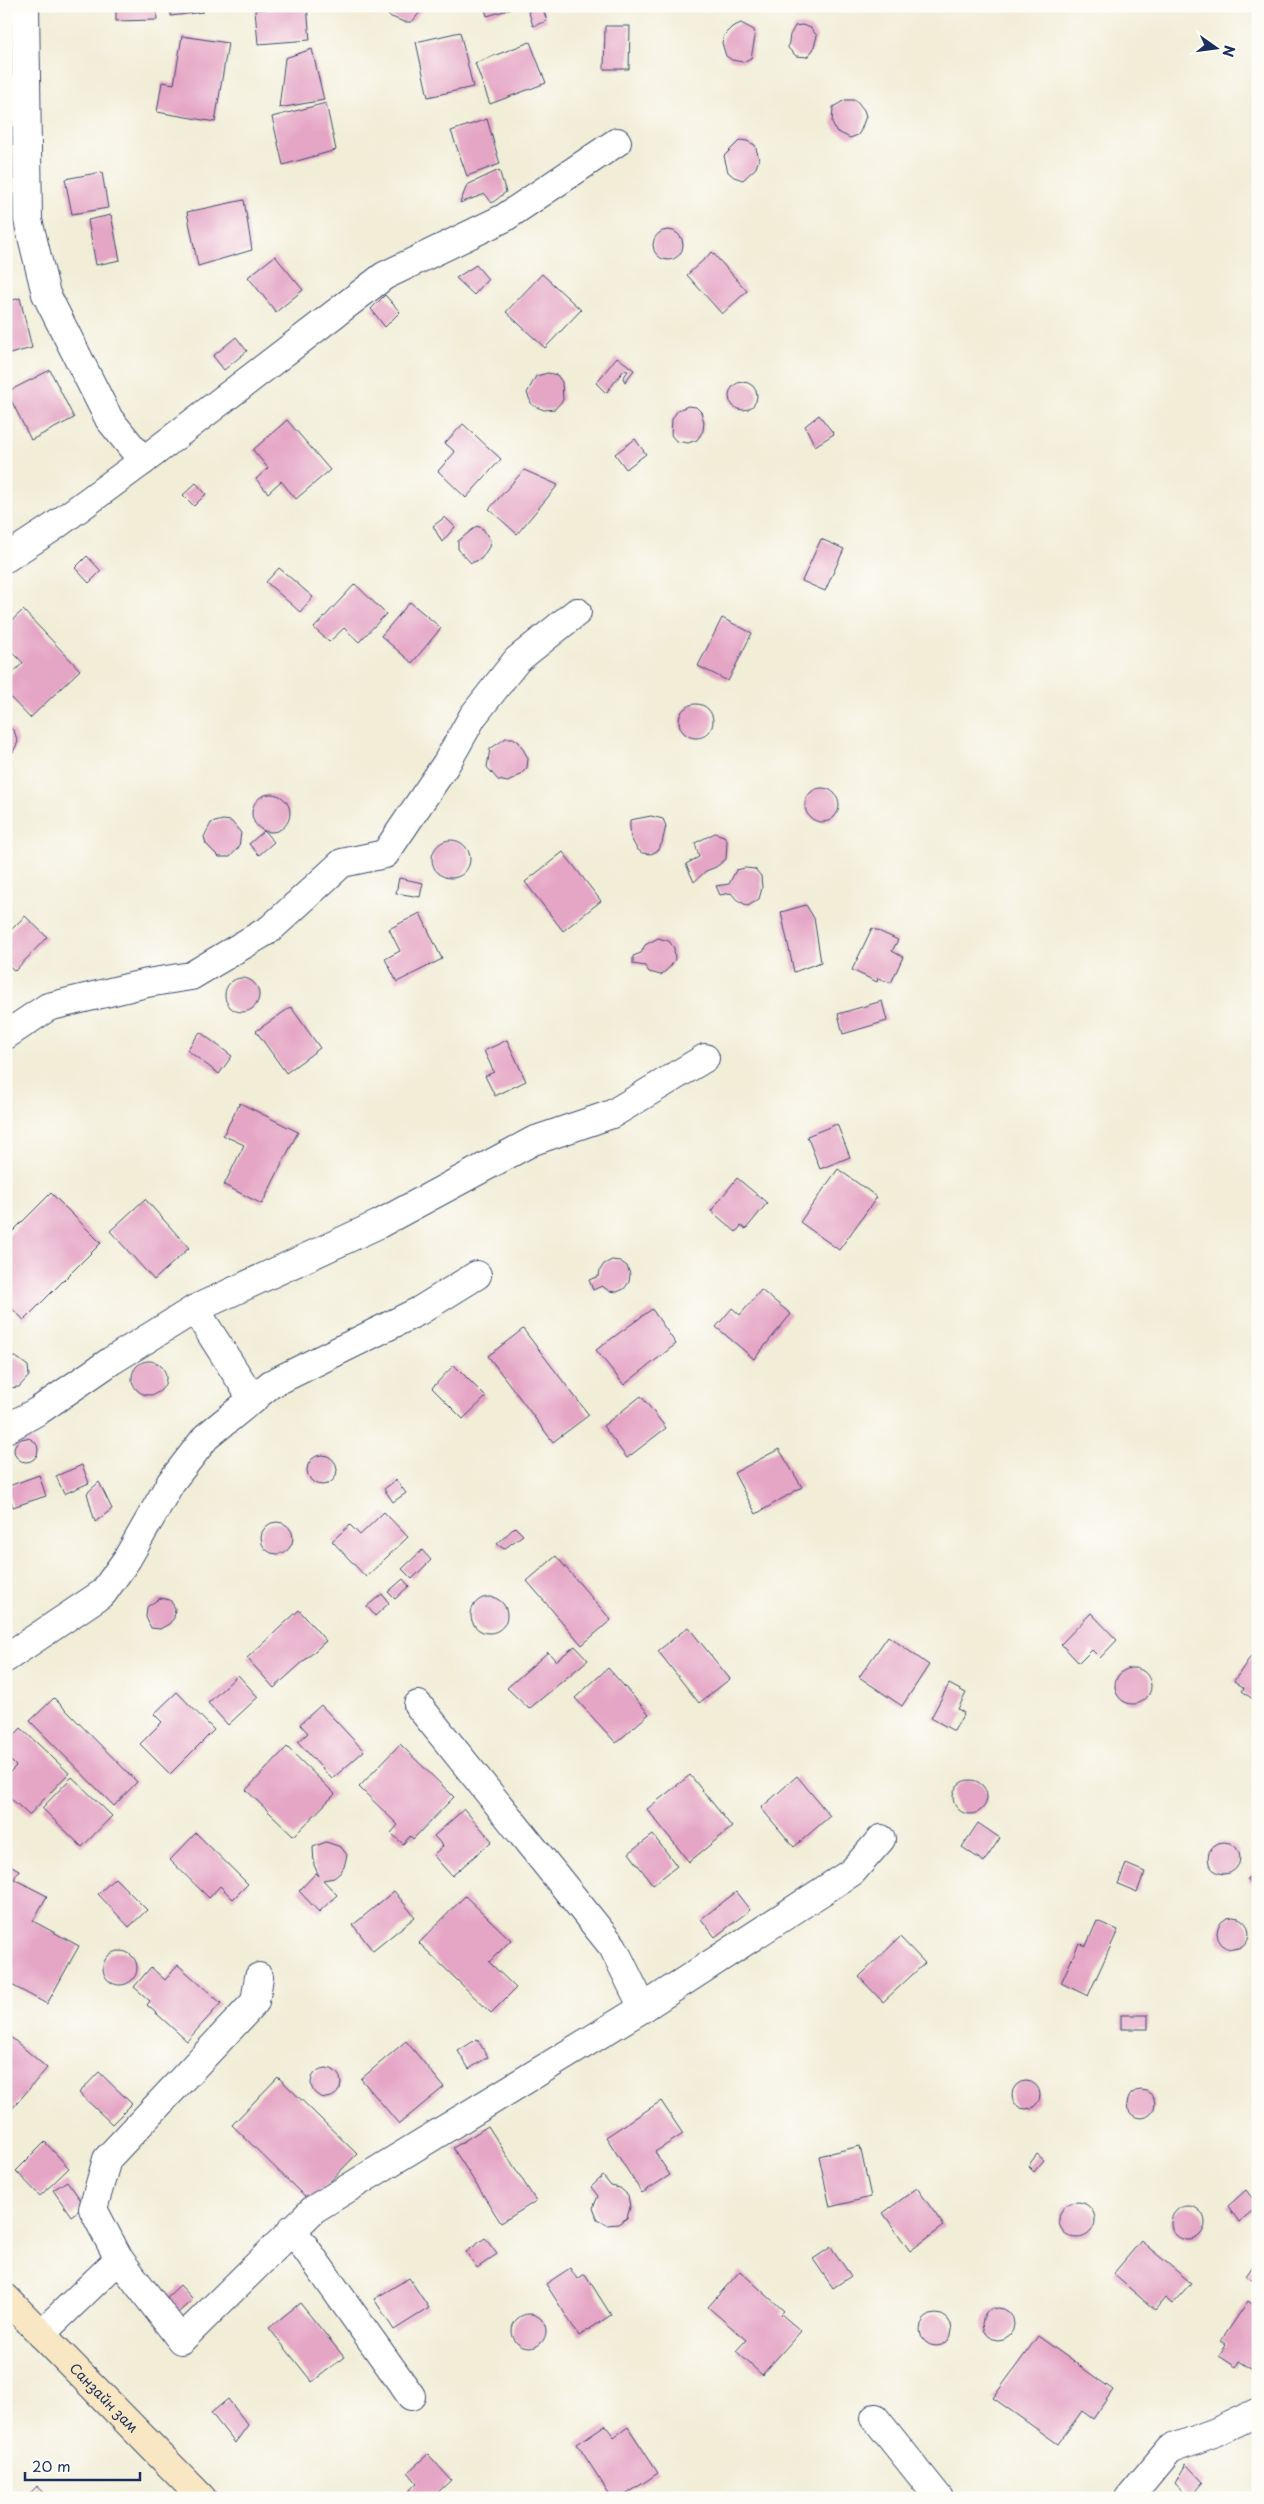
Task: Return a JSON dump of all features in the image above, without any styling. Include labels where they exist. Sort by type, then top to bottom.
[{"type":"main road","name":"Санзайн зам","points":[[6,2298],[202,2498]]},
{"type":"street","points":[[25,6],[28,220],[46,294],[109,419],[143,460]]},
{"type":"street","points":[[6,558],[52,528],[384,276],[504,218],[617,142]]},
{"type":"street","points":[[6,1035],[48,1008],[147,983],[191,976],[270,929],[342,863],[385,854],[446,764],[473,716],[517,660],[577,612]]},
{"type":"street","points":[[6,1428],[38,1411],[111,1360],[195,1309],[379,1224],[533,1141],[612,1114],[705,1058]]},
{"type":"street","points":[[6,1658],[103,1592],[127,1559],[171,1482],[206,1437],[271,1384],[419,1310],[477,1275]]},
{"type":"street","points":[[195,1309],[253,1400]]},
{"type":"street","points":[[418,1705],[613,1947],[643,2008]]},
{"type":"street","points":[[258,1977],[255,2002],[107,2159],[92,2209],[119,2259],[181,2340],[314,2209],[643,2008],[852,1872],[881,1839]]},
{"type":"street","points":[[292,2229],[411,2396]]},
{"type":"street","points":[[41,2334],[119,2259]]},
{"type":"street","points":[[1129,2498],[1170,2449],[1216,2432],[1258,2412]]},
{"type":"street","points":[[875,2418],[939,2498]]},
{"type":"building","points":[[116,6],[156,6],[157,20],[116,21]]},
{"type":"building","points":[[170,6],[203,6],[203,12],[171,16]]},
{"type":"building","points":[[307,6],[310,40],[258,44],[255,10]]},
{"type":"building","points":[[384,6],[425,6],[412,22],[404,22],[389,16]]},
{"type":"building","points":[[484,6],[518,6],[518,7],[487,16]]},
{"type":"building","points":[[527,6],[542,6],[547,21],[533,26]]},
{"type":"building","points":[[741,23],[754,30],[755,37],[751,58],[743,62],[732,60],[726,56],[722,43],[724,35],[732,27]]},
{"type":"building","points":[[802,25],[811,28],[817,36],[813,50],[807,57],[796,56],[788,48],[790,35],[795,26]]},
{"type":"building","points":[[605,26],[630,26],[629,69],[604,69]]},
{"type":"building","points":[[460,32],[473,87],[428,97],[416,42]]},
{"type":"building","points":[[182,36],[228,43],[215,122],[157,112],[162,82],[174,84]]},
{"type":"building","points":[[530,42],[546,83],[490,104],[475,63]]},
{"type":"building","points":[[312,49],[324,100],[279,108],[285,58]]},
{"type":"building","points":[[845,100],[856,100],[866,116],[858,135],[850,138],[836,131],[832,123],[833,107]]},
{"type":"building","points":[[326,103],[336,150],[283,165],[272,117]]},
{"type":"building","points":[[487,119],[500,164],[467,176],[451,131]]},
{"type":"building","points":[[740,140],[755,145],[759,159],[756,168],[743,180],[734,177],[728,172],[724,156]]},
{"type":"building","points":[[499,170],[506,192],[492,203],[485,194],[460,203],[467,185]]},
{"type":"building","points":[[102,172],[108,208],[72,214],[65,179]]},
{"type":"building","points":[[244,200],[252,250],[198,266],[187,212]]},
{"type":"building","points":[[111,215],[120,260],[96,265],[88,220]]},
{"type":"building","points":[[668,230],[674,231],[682,239],[682,251],[674,259],[668,260],[662,259],[654,251],[653,245],[654,239],[662,231]]},
{"type":"building","points":[[712,252],[747,291],[722,314],[687,275]]},
{"type":"building","points":[[275,256],[303,290],[276,312],[248,277]]},
{"type":"building","points":[[476,265],[488,279],[474,295],[456,278]]},
{"type":"building","points":[[542,274],[581,310],[545,348],[506,312]]},
{"type":"building","points":[[385,295],[400,312],[385,327],[371,309]]},
{"type":"building","points":[[20,298],[32,348],[6,355],[6,302]]},
{"type":"building","points":[[236,337],[247,351],[224,370],[213,356]]},
{"type":"building","points":[[617,357],[634,370],[625,382],[623,378],[628,371],[624,370],[606,393],[596,383]]},
{"type":"building","points":[[50,370],[74,418],[31,440],[7,392]]},
{"type":"building","points":[[548,373],[557,375],[562,382],[563,400],[555,409],[544,410],[532,405],[527,393],[536,376]]},
{"type":"building","points":[[743,382],[753,386],[757,396],[753,406],[743,410],[733,406],[729,396],[733,386]]},
{"type":"building","points":[[688,406],[696,407],[701,412],[704,422],[703,431],[697,440],[688,443],[676,441],[671,435],[672,419],[678,410]]},
{"type":"building","points":[[819,415],[834,434],[815,446],[805,426]]},
{"type":"building","points":[[287,420],[330,470],[296,499],[281,481],[268,493],[256,479],[268,468],[253,450]]},
{"type":"building","points":[[463,424],[501,459],[466,498],[438,471],[455,452],[445,443]]},
{"type":"building","points":[[635,439],[646,454],[626,469],[615,454]]},
{"type":"building","points":[[524,470],[558,485],[517,534],[489,509]]},
{"type":"building","points":[[196,483],[206,494],[194,506],[183,495]]},
{"type":"building","points":[[445,517],[455,527],[442,542],[433,526]]},
{"type":"building","points":[[477,526],[483,529],[490,540],[489,547],[481,559],[471,563],[458,549],[458,541]]},
{"type":"building","points":[[821,539],[844,549],[825,591],[802,581]]},
{"type":"building","points":[[87,556],[101,571],[89,583],[75,568]]},
{"type":"building","points":[[279,568],[313,597],[300,612],[266,582]]},
{"type":"building","points":[[355,584],[386,614],[359,642],[344,628],[329,642],[314,628]]},
{"type":"building","points":[[410,602],[441,628],[412,663],[381,636]]},
{"type":"building","points":[[23,610],[80,670],[30,718],[6,693],[6,679],[23,663],[6,645],[6,626]]},
{"type":"building","points":[[722,618],[752,633],[728,681],[698,666]]},
{"type":"building","points":[[696,704],[703,705],[708,709],[712,714],[712,728],[708,733],[703,737],[696,738],[689,737],[684,733],[680,728],[679,721],[680,714],[684,709],[689,705]]},
{"type":"building","points":[[6,725],[14,731],[18,742],[13,752],[6,757]]},
{"type":"building","points":[[506,738],[513,738],[519,742],[528,758],[527,768],[508,782],[498,780],[487,767],[490,749]]},
{"type":"building","points":[[822,788],[829,789],[834,793],[838,798],[838,812],[834,817],[829,821],[822,822],[815,821],[810,817],[806,812],[805,805],[806,798],[810,793],[815,789]]},
{"type":"building","points":[[271,794],[284,800],[290,813],[284,826],[271,832],[258,826],[252,813],[258,800]]},
{"type":"building","points":[[651,816],[663,819],[666,826],[662,843],[657,851],[651,854],[642,853],[637,849],[631,838],[630,820]]},
{"type":"building","points":[[223,820],[231,821],[241,833],[239,847],[230,857],[219,857],[206,844],[204,837],[211,823]]},
{"type":"building","points":[[264,831],[274,842],[259,855],[249,844]]},
{"type":"building","points":[[715,833],[724,836],[727,841],[726,859],[716,867],[706,871],[694,882],[686,864],[699,857],[695,843]]},
{"type":"building","points":[[451,840],[464,846],[470,859],[464,872],[451,878],[438,872],[432,859],[438,846]]},
{"type":"building","points":[[563,852],[601,901],[563,931],[525,882]]},
{"type":"building","points":[[745,868],[755,869],[761,876],[762,888],[759,899],[748,906],[737,900],[731,893],[720,895],[716,886],[729,884],[736,870]]},
{"type":"building","points":[[399,878],[423,883],[420,897],[396,893]]},
{"type":"building","points":[[806,905],[814,918],[821,962],[794,972],[781,912]]},
{"type":"building","points":[[420,913],[442,959],[397,982],[385,959],[400,951],[389,929]]},
{"type":"building","points":[[25,916],[47,937],[15,971],[6,963],[6,935]]},
{"type":"building","points":[[872,928],[898,940],[892,951],[903,957],[891,983],[878,978],[877,982],[852,970]]},
{"type":"building","points":[[658,938],[669,941],[674,948],[675,959],[670,967],[661,975],[649,972],[645,966],[633,964],[633,956],[641,953],[645,945]]},
{"type":"building","points":[[242,978],[249,979],[254,983],[258,988],[258,1002],[254,1007],[249,1011],[242,1012],[235,1011],[230,1007],[226,1002],[225,995],[226,988],[230,983],[235,979]]},
{"type":"building","points":[[882,1001],[887,1021],[843,1034],[838,1014]]},
{"type":"building","points":[[291,1007],[320,1048],[286,1073],[256,1031]]},
{"type":"building","points":[[200,1032],[232,1056],[219,1074],[187,1050]]},
{"type":"building","points":[[507,1040],[526,1081],[495,1096],[485,1076],[494,1072],[484,1051]]},
{"type":"building","points":[[240,1103],[298,1132],[262,1204],[224,1185],[244,1145],[223,1135]]},
{"type":"building","points":[[837,1124],[850,1157],[820,1169],[807,1136]]},
{"type":"building","points":[[838,1169],[877,1197],[839,1250],[800,1222]]},
{"type":"building","points":[[737,1178],[767,1203],[746,1229],[741,1226],[736,1232],[711,1211]]},
{"type":"building","points":[[51,1193],[101,1243],[24,1320],[6,1303],[6,1238]]},
{"type":"building","points":[[145,1199],[189,1248],[154,1280],[110,1231]]},
{"type":"building","points":[[612,1260],[620,1261],[627,1266],[630,1274],[629,1282],[624,1289],[617,1292],[609,1291],[602,1286],[593,1290],[589,1280],[599,1276],[604,1264]]},
{"type":"building","points":[[761,1290],[791,1314],[754,1359],[716,1327],[732,1308],[740,1315]]},
{"type":"building","points":[[652,1309],[676,1344],[624,1385],[596,1350]]},
{"type":"building","points":[[523,1329],[589,1415],[553,1442],[488,1356]]},
{"type":"building","points":[[16,1357],[28,1366],[29,1376],[19,1387],[8,1388],[6,1358]]},
{"type":"building","points":[[149,1361],[156,1362],[161,1366],[165,1371],[165,1385],[161,1390],[156,1394],[149,1395],[142,1394],[137,1390],[133,1385],[132,1378],[133,1371],[137,1366],[142,1362]]},
{"type":"building","points":[[454,1365],[486,1397],[463,1419],[432,1388]]},
{"type":"building","points":[[641,1396],[666,1428],[627,1458],[603,1426]]},
{"type":"building","points":[[26,1438],[35,1441],[38,1450],[35,1459],[26,1462],[17,1459],[14,1450],[17,1441]]},
{"type":"building","points":[[779,1449],[802,1487],[756,1514],[734,1473]]},
{"type":"building","points":[[322,1455],[333,1459],[337,1470],[333,1481],[322,1485],[311,1481],[307,1470],[311,1459]]},
{"type":"building","points":[[82,1465],[89,1483],[64,1494],[56,1476]]},
{"type":"building","points":[[39,1475],[46,1496],[13,1507],[6,1487]]},
{"type":"building","points":[[396,1480],[406,1493],[393,1502],[384,1489]]},
{"type":"building","points":[[99,1482],[112,1509],[95,1522],[87,1493]]},
{"type":"building","points":[[384,1512],[408,1537],[366,1577],[332,1541],[350,1525],[360,1535]]},
{"type":"building","points":[[277,1522],[283,1523],[288,1527],[292,1532],[292,1544],[288,1549],[283,1553],[277,1554],[271,1553],[266,1549],[262,1544],[261,1538],[262,1532],[266,1527],[271,1523]]},
{"type":"building","points":[[515,1527],[523,1535],[504,1549],[497,1544]]},
{"type":"building","points":[[422,1550],[431,1560],[412,1579],[402,1569]]},
{"type":"building","points":[[556,1556],[611,1620],[582,1645],[527,1581]]},
{"type":"building","points":[[403,1579],[409,1586],[395,1599],[388,1592]]},
{"type":"building","points":[[382,1594],[389,1603],[375,1616],[367,1606]]},
{"type":"building","points":[[489,1597],[502,1602],[507,1615],[502,1628],[489,1633],[476,1628],[471,1615],[476,1602]]},
{"type":"building","points":[[160,1598],[170,1600],[175,1608],[174,1618],[169,1624],[160,1629],[151,1628],[146,1617],[147,1607]]},
{"type":"building","points":[[299,1610],[326,1641],[274,1688],[247,1658]]},
{"type":"building","points":[[1091,1613],[1117,1640],[1100,1658],[1092,1650],[1079,1663],[1061,1644]]},
{"type":"building","points":[[688,1627],[730,1679],[699,1703],[658,1651]]},
{"type":"building","points":[[888,1636],[929,1665],[902,1706],[859,1677]]},
{"type":"building","points":[[575,1646],[588,1660],[529,1709],[507,1688],[548,1652],[556,1661]]},
{"type":"building","points":[[1251,1656],[1258,1661],[1258,1703],[1242,1691],[1244,1688],[1234,1681]]},
{"type":"building","points":[[608,1668],[649,1714],[616,1743],[575,1698]]},
{"type":"building","points":[[1133,1668],[1140,1669],[1146,1673],[1150,1679],[1150,1693],[1146,1699],[1140,1703],[1133,1704],[1126,1703],[1120,1699],[1116,1693],[1115,1686],[1116,1679],[1120,1673],[1126,1669]]},
{"type":"building","points":[[238,1675],[258,1697],[228,1725],[208,1703]]},
{"type":"building","points":[[949,1684],[966,1693],[958,1709],[964,1713],[954,1731],[931,1718]]},
{"type":"building","points":[[177,1692],[214,1730],[170,1774],[140,1744],[162,1722],[154,1714]]},
{"type":"building","points":[[54,1698],[137,1782],[114,1806],[30,1721]]},
{"type":"building","points":[[321,1705],[364,1751],[332,1779],[298,1742],[308,1733],[300,1724]]},
{"type":"building","points":[[21,1728],[69,1773],[29,1815],[6,1794],[6,1776],[16,1766],[6,1756],[6,1744]]},
{"type":"building","points":[[400,1744],[454,1797],[413,1839],[410,1836],[403,1844],[391,1833],[398,1825],[359,1787]]},
{"type":"building","points":[[287,1747],[335,1794],[294,1836],[246,1790]]},
{"type":"building","points":[[690,1775],[732,1827],[689,1862],[647,1809]]},
{"type":"building","points":[[797,1776],[830,1816],[794,1847],[761,1808]]},
{"type":"building","points":[[72,1777],[112,1816],[82,1847],[42,1808]]},
{"type":"building","points":[[970,1780],[977,1781],[982,1785],[986,1790],[986,1804],[982,1809],[977,1813],[970,1814],[963,1813],[958,1809],[954,1804],[953,1797],[954,1790],[958,1785],[963,1781]]},
{"type":"building","points":[[464,1809],[492,1841],[452,1876],[433,1855],[443,1846],[434,1836]]},
{"type":"building","points":[[978,1823],[1000,1838],[984,1862],[962,1847]]},
{"type":"building","points":[[196,1833],[248,1884],[233,1899],[220,1886],[209,1898],[170,1860]]},
{"type":"building","points":[[653,1835],[677,1866],[653,1885],[629,1853]]},
{"type":"building","points":[[326,1842],[341,1847],[347,1855],[344,1867],[340,1873],[334,1878],[323,1880],[337,1895],[319,1912],[299,1891],[316,1873],[319,1876],[314,1865],[313,1847]]},
{"type":"building","points":[[1224,1842],[1235,1847],[1240,1858],[1235,1869],[1224,1874],[1213,1869],[1208,1858],[1213,1847]]},
{"type":"building","points":[[6,1863],[19,1870],[14,1879],[47,1896],[33,1921],[79,1946],[47,2004],[6,1982]]},
{"type":"building","points":[[1126,1864],[1145,1872],[1137,1892],[1118,1884]]},
{"type":"building","points":[[1258,1866],[1258,1889],[1247,1880]]},
{"type":"building","points":[[115,1878],[147,1910],[129,1927],[98,1894]]},
{"type":"building","points":[[394,1891],[415,1917],[373,1951],[353,1925]]},
{"type":"building","points":[[736,1892],[750,1910],[715,1937],[701,1919]]},
{"type":"building","points":[[465,1896],[511,1940],[489,1962],[516,1988],[491,2013],[419,1943]]},
{"type":"building","points":[[1233,1917],[1244,1922],[1249,1933],[1244,1944],[1233,1949],[1222,1944],[1217,1933],[1222,1922]]},
{"type":"building","points":[[1097,1921],[1118,1930],[1088,1996],[1061,1983],[1079,1943],[1086,1946]]},
{"type":"building","points":[[900,1937],[925,1963],[883,2002],[859,1977]]},
{"type":"building","points":[[120,1951],[132,1956],[137,1968],[132,1980],[120,1985],[108,1980],[103,1968],[108,1956]]},
{"type":"building","points":[[178,1965],[221,2003],[187,2041],[147,2005],[150,2001],[134,1987],[151,1967],[165,1980]]},
{"type":"building","points":[[1121,2015],[1148,2015],[1148,2029],[1121,2029]]},
{"type":"building","points":[[6,2033],[47,2068],[6,2116]]},
{"type":"building","points":[[477,2039],[488,2057],[469,2069],[458,2051]]},
{"type":"building","points":[[406,2041],[444,2087],[399,2124],[361,2079]]},
{"type":"building","points":[[326,2068],[337,2072],[341,2083],[337,2094],[326,2098],[315,2094],[311,2083],[315,2072]]},
{"type":"building","points":[[99,2072],[132,2104],[112,2124],[79,2093]]},
{"type":"building","points":[[278,2077],[357,2154],[310,2202],[232,2125]]},
{"type":"building","points":[[1026,2081],[1036,2085],[1040,2095],[1036,2105],[1026,2109],[1016,2105],[1012,2095],[1016,2085]]},
{"type":"building","points":[[1141,2090],[1151,2094],[1155,2104],[1151,2114],[1141,2118],[1131,2114],[1127,2104],[1131,2094]]},
{"type":"building","points":[[661,2101],[683,2134],[655,2152],[670,2175],[642,2193],[606,2137]]},
{"type":"building","points":[[488,2126],[536,2201],[501,2223],[453,2148]]},
{"type":"building","points":[[45,2142],[69,2168],[40,2196],[16,2171]]},
{"type":"building","points":[[860,2146],[871,2197],[830,2207],[819,2156]]},
{"type":"building","points":[[1037,2154],[1044,2160],[1034,2172],[1028,2166]]},
{"type":"building","points":[[603,2176],[611,2186],[620,2188],[628,2195],[630,2207],[627,2218],[618,2224],[607,2225],[597,2219],[593,2208],[598,2196],[591,2187]]},
{"type":"building","points":[[67,2181],[85,2206],[71,2216],[53,2190]]},
{"type":"building","points":[[917,2188],[944,2226],[910,2251],[883,2213]]},
{"type":"building","points":[[1246,2190],[1258,2206],[1239,2222],[1228,2206]]},
{"type":"building","points":[[1077,2202],[1084,2203],[1090,2207],[1094,2213],[1094,2227],[1090,2233],[1084,2237],[1077,2238],[1070,2237],[1064,2233],[1060,2227],[1059,2220],[1060,2213],[1064,2207],[1070,2203]]},
{"type":"building","points":[[1188,2206],[1195,2207],[1200,2211],[1204,2216],[1204,2230],[1200,2235],[1195,2239],[1188,2240],[1181,2239],[1176,2235],[1172,2230],[1171,2223],[1172,2216],[1176,2211],[1181,2207]]},
{"type":"building","points":[[485,2238],[497,2254],[477,2268],[466,2252]]},
{"type":"building","points":[[1141,2241],[1191,2283],[1172,2304],[1165,2298],[1155,2310],[1113,2274]]},
{"type":"building","points":[[831,2247],[851,2276],[833,2288],[813,2259]]},
{"type":"building","points":[[1255,2263],[1258,2265],[1258,2284],[1246,2276]]},
{"type":"building","points":[[570,2268],[577,2279],[585,2274],[611,2315],[579,2336],[546,2284]]},
{"type":"building","points":[[740,2271],[784,2311],[781,2314],[801,2331],[762,2375],[736,2351],[746,2340],[708,2307]]},
{"type":"building","points":[[409,2278],[429,2308],[394,2330],[374,2299]]},
{"type":"building","points":[[180,2285],[193,2299],[178,2313],[165,2299]]},
{"type":"building","points":[[1248,2301],[1258,2308],[1258,2373],[1239,2361],[1236,2367],[1219,2356],[1226,2344],[1221,2341]]},
{"type":"building","points":[[300,2303],[344,2357],[312,2382],[269,2328]]},
{"type":"building","points":[[998,2308],[1009,2313],[1014,2324],[1009,2335],[998,2340],[987,2335],[982,2324],[987,2313]]},
{"type":"building","points":[[529,2314],[536,2315],[541,2319],[545,2324],[545,2338],[541,2343],[536,2347],[529,2348],[522,2347],[517,2343],[513,2338],[512,2331],[513,2324],[517,2319],[522,2315]]},
{"type":"building","points":[[936,2314],[947,2319],[952,2330],[947,2341],[936,2346],[925,2341],[920,2330],[925,2319]]},
{"type":"building","points":[[1038,2336],[1113,2390],[1093,2419],[1082,2411],[1058,2444],[993,2398]]},
{"type":"building","points":[[228,2399],[248,2425],[235,2443],[211,2413]]},
{"type":"building","points":[[605,2425],[614,2437],[628,2427],[658,2473],[621,2498],[612,2498],[577,2444]]},
{"type":"building","points":[[428,2454],[451,2480],[432,2498],[401,2498],[417,2483],[408,2472]]},
{"type":"building","points":[[1186,2464],[1203,2482],[1189,2498],[1175,2483]]},
{"type":"building","points":[[37,2486],[50,2498],[26,2498]]}]
